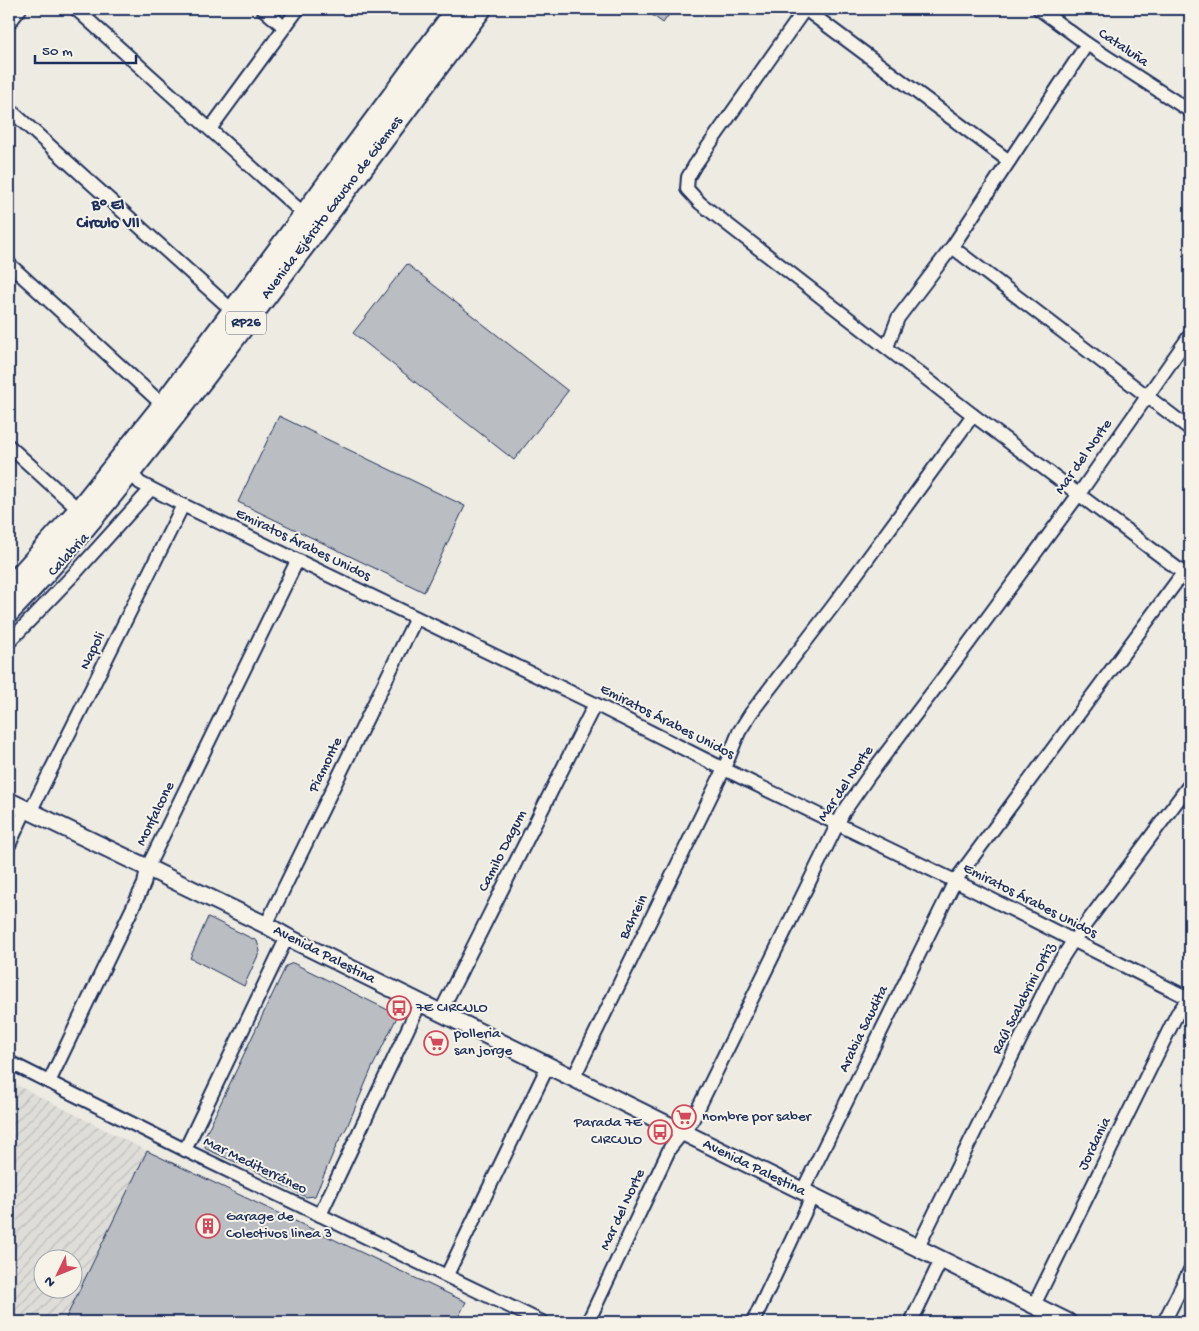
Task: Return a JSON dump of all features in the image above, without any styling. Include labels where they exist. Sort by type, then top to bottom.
[{"type":"main road","name":"Avenida Ejército Gaucho de Güemes","points":[[9,588],[79,510],[163,405],[304,215],[464,12]]},
{"type":"main road","name":"Avenida Ejército Gaucho de Güemes","points":[[9,612],[73,542],[131,473],[250,318],[464,12]]},
{"type":"street","points":[[9,23],[20,9]]},
{"type":"street","points":[[76,9],[304,215]]},
{"type":"street","points":[[263,9],[284,27]]},
{"type":"street","points":[[210,129],[298,9]]},
{"type":"street","points":[[1009,161],[805,9],[695,166],[688,177],[687,188],[700,203],[973,415],[1187,576]]},
{"type":"street","name":"Cataluña","points":[[1039,9],[1087,44],[1190,111]]},
{"type":"street","points":[[887,347],[898,318],[952,246],[1087,44]]},
{"type":"street","points":[[9,110],[233,311]]},
{"type":"street","points":[[952,246],[1190,430]]},
{"type":"street","points":[[9,264],[163,405]]},
{"type":"street","name":"Mar del Norte","points":[[588,1322],[670,1148],[692,1121],[837,824],[868,777],[1079,494],[1190,335]]},
{"type":"street","name":"Bahrein","points":[[573,1079],[724,769],[739,732],[751,713],[833,606],[973,415]]},
{"type":"street","points":[[9,446],[79,510]]},
{"type":"street","name":"Emiratos Árabes Unidos","points":[[131,473],[140,483],[183,505],[596,704],[1190,998]]},
{"type":"street","name":"Calabria","points":[[9,642],[77,572],[151,489]]},
{"type":"street","name":"Napoli","points":[[9,845],[29,810],[183,505]]},
{"type":"street","name":"Monfalcone","points":[[48,1082],[144,884],[147,868],[297,561]]},
{"type":"street","name":"Arabia Saudita","points":[[753,1322],[807,1194],[955,881],[1187,576]]},
{"type":"street","name":"Piamonte","points":[[266,925],[416,618]]},
{"type":"street","name":"Camilo Dagum","points":[[440,1013],[596,704]]},
{"type":"street","name":"Raúl Scalabrini Ortiz","points":[[917,1249],[1051,978],[1073,941],[1190,784]]},
{"type":"street","name":"Avenida Palestina","points":[[9,801],[266,925],[573,1079],[1068,1322]]},
{"type":"street","points":[[185,1150],[287,937]]},
{"type":"street","name":"Jordania","points":[[1034,1305],[1176,1014],[1190,998]]},
{"type":"street","points":[[320,1215],[420,1003]]},
{"type":"street","name":"Mar Mediterráneo","points":[[9,1062],[185,1150],[542,1322]]},
{"type":"street","points":[[447,1275],[548,1066]]},
{"type":"street","points":[[911,1322],[941,1260]]},
{"type":"street","points":[[1164,1322],[1190,1270]]},
{"type":"shaded area","points":[[9,1081],[147,1151],[82,1285],[82,1248],[32,1248],[32,1298],[76,1298],[64,1322],[9,1322]]},
{"type":"building","points":[[644,9],[673,9],[663,23]]},
{"type":"building","points":[[407,264],[568,391],[514,460],[353,333]]},
{"type":"building","points":[[279,416],[465,506],[424,592],[238,502]]},
{"type":"building","points":[[208,917],[257,941],[260,951],[244,986],[190,958]]},
{"type":"building","points":[[293,963],[394,1013],[397,1017],[371,1070],[347,1127],[337,1144],[315,1196],[306,1197],[258,1172],[206,1149],[203,1140],[286,966]]},
{"type":"building","name":"Garage de Colectivos linea 3","points":[[147,1151],[466,1302],[456,1322],[64,1322],[76,1298],[82,1298],[82,1285]]},
{"type":"place","name":"7E CIRCULO","points":[[399,1008]]},
{"type":"place","name":"polleria san jorge","points":[[436,1043]]},
{"type":"place","name":"nombre por saber","points":[[684,1117]]},
{"type":"place","name":"Parada 7E CIRCULO","points":[[660,1132]]},
{"type":"place","name":"Garage de Colectivos linea 3","points":[[208,1226]]},
{"type":"district","name":"B° El Circulo VII","points":[[108,215]]}]
